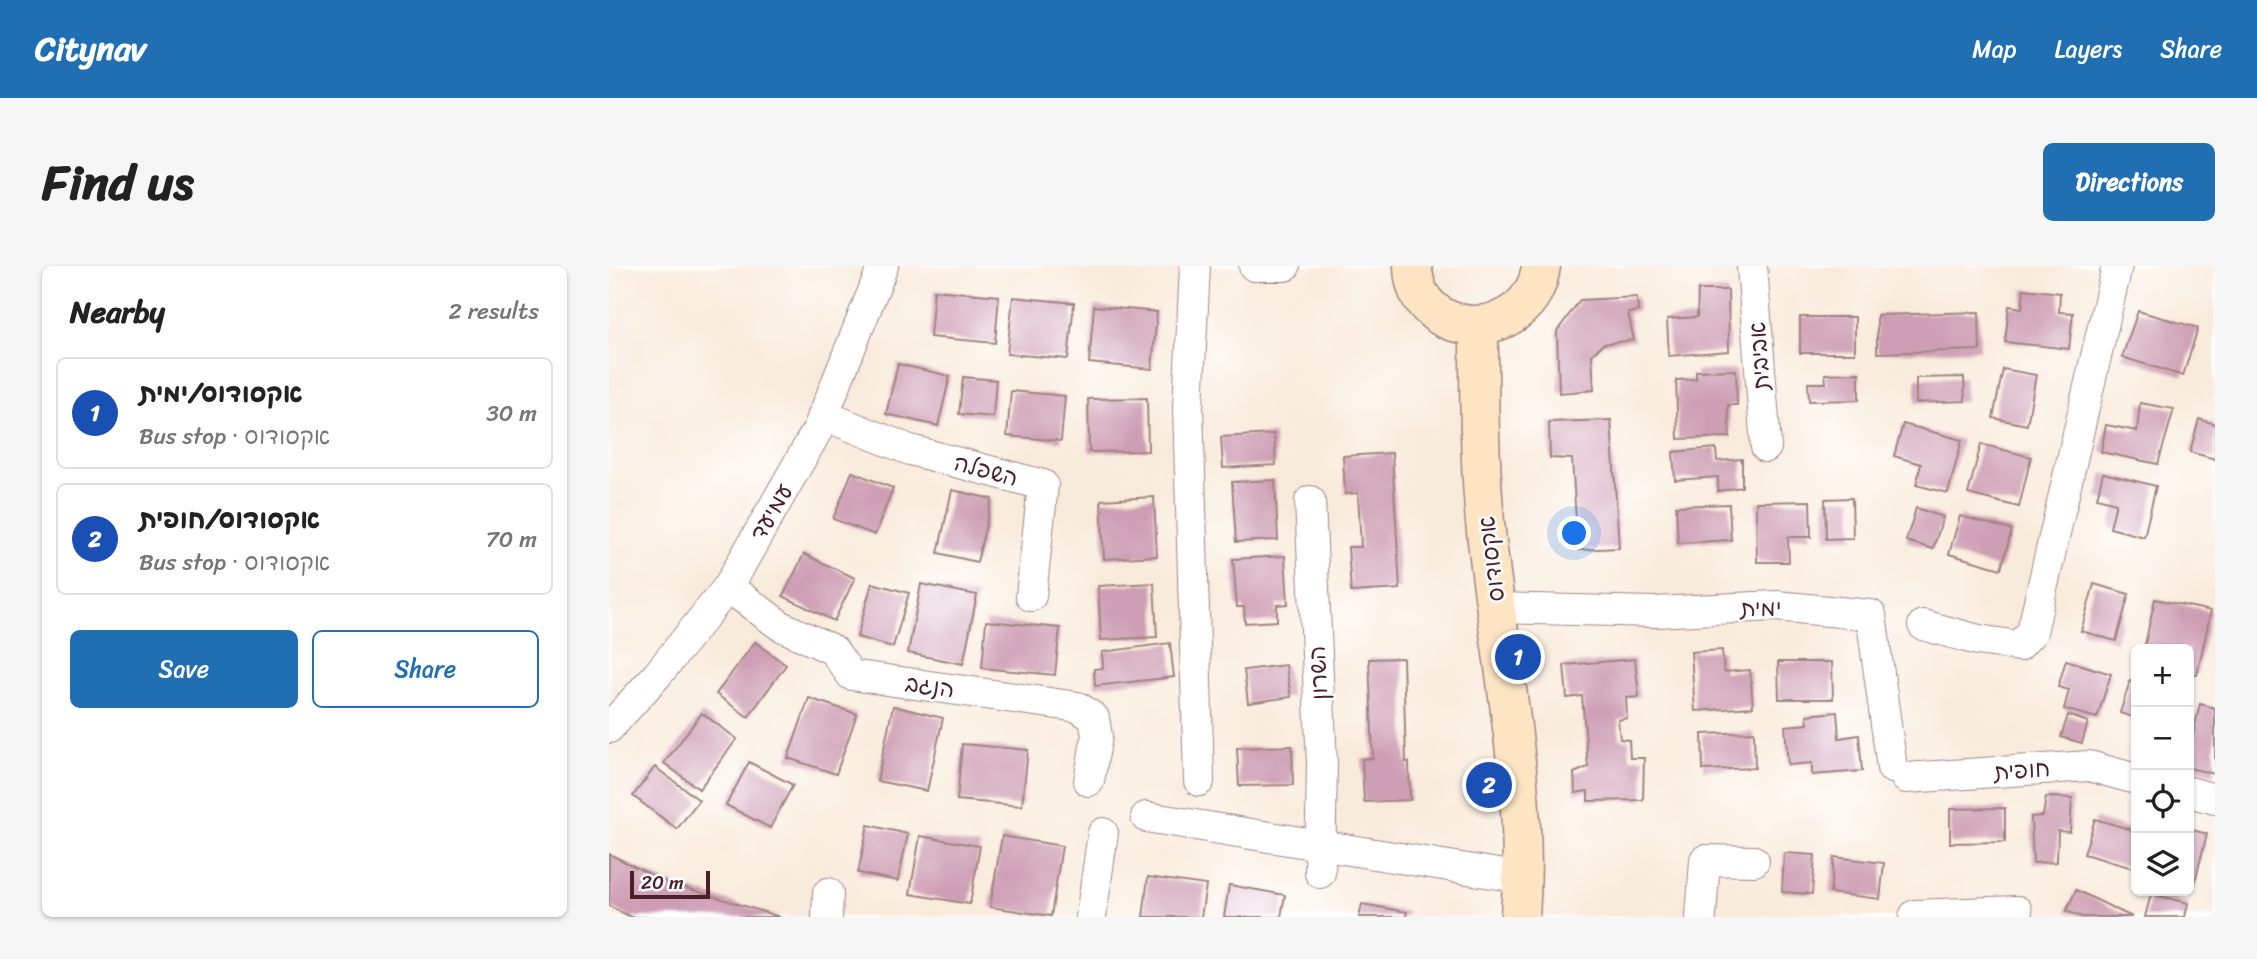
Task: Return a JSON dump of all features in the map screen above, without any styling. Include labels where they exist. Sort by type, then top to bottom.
[{"type":"street","name":"עמיעד","points":[[609,728],[658,674],[728,587],[818,429],[883,266]]},
{"type":"street","points":[[1195,266],[1188,407],[1199,781]]},
{"type":"street","points":[[1254,266],[1285,266]]},
{"type":"street","points":[[1413,266],[1419,290],[1429,305],[1452,321],[1479,326],[1510,317],[1523,306],[1536,285],[1541,266]]},
{"type":"street","name":"אביבית","points":[[1752,266],[1766,447]]},
{"type":"street","points":[[1923,625],[1977,640],[2019,646],[2032,632],[2117,266]]},
{"type":"street","name":"אקסודוס","points":[[1479,326],[1479,407],[1485,521],[1513,740],[1523,878],[1520,917]]},
{"type":"street","name":"השפלה","points":[[823,415],[910,450],[1043,485],[1031,596]]},
{"type":"street","name":"השרון","points":[[1310,501],[1322,764],[1321,859]]},
{"type":"street","name":"הנגב","points":[[728,587],[781,626],[833,650],[851,675],[1078,707],[1094,718],[1097,736],[1089,782]]},
{"type":"street","name":"ימית","points":[[1497,608],[1654,612],[1776,606],[1871,615],[1899,773]]},
{"type":"street","name":"חופית","points":[[1899,773],[2089,766],[2131,778]]},
{"type":"street","points":[[2194,793],[2215,799]]},
{"type":"street","points":[[1146,817],[1321,859],[1523,878]]},
{"type":"street","points":[[1091,917],[1103,833]]},
{"type":"street","points":[[1702,917],[1705,860],[1754,861]]},
{"type":"street","points":[[1914,917],[2017,911]]},
{"type":"building","points":[[2024,289],[2060,293],[2059,312],[2073,313],[2069,349],[2005,342],[2009,306],[2022,308]]},
{"type":"building","points":[[934,290],[999,296],[995,343],[930,337]]},
{"type":"building","points":[[1698,290],[1728,290],[1729,351],[1669,356],[1667,319],[1697,317]]},
{"type":"building","points":[[1013,297],[1074,303],[1068,359],[1007,354]]},
{"type":"building","points":[[1637,297],[1638,311],[1628,313],[1634,340],[1603,344],[1592,355],[1594,390],[1559,393],[1557,331],[1580,300]]},
{"type":"building","points":[[1094,306],[1157,312],[1152,369],[1089,363]]},
{"type":"building","points":[[2138,311],[2198,328],[2183,376],[2122,357]]},
{"type":"building","points":[[1979,312],[1980,350],[1877,353],[1877,315]]},
{"type":"building","points":[[1800,317],[1855,317],[1855,353],[1800,353]]},
{"type":"building","points":[[898,364],[950,376],[938,426],[886,414]]},
{"type":"building","points":[[2003,369],[2036,375],[2027,425],[1993,418]]},
{"type":"building","points":[[1736,370],[1737,405],[1728,405],[1730,437],[1678,439],[1676,380],[1696,379],[1696,371]]},
{"type":"building","points":[[1859,373],[1859,400],[1809,401],[1808,383],[1826,383],[1825,374]]},
{"type":"building","points":[[963,377],[996,380],[993,417],[959,414]]},
{"type":"building","points":[[1964,377],[1965,401],[1916,403],[1916,378]]},
{"type":"building","points":[[1011,391],[1065,396],[1061,441],[1007,436]]},
{"type":"building","points":[[1147,398],[1148,451],[1089,452],[1088,399]]},
{"type":"building","points":[[2140,403],[2174,409],[2158,464],[2101,452],[2106,425],[2137,431]]},
{"type":"building","points":[[2199,419],[2215,424],[2215,459],[2190,452]]},
{"type":"building","points":[[1611,420],[1619,548],[1578,550],[1572,459],[1550,458],[1549,422]]},
{"type":"building","points":[[1903,424],[1962,440],[1948,493],[1916,485],[1921,464],[1894,456]]},
{"type":"building","points":[[1274,434],[1276,465],[1223,468],[1221,437]]},
{"type":"building","points":[[1981,444],[2031,457],[2019,507],[1968,494]]},
{"type":"building","points":[[1716,448],[1717,461],[1742,459],[1742,487],[1718,491],[1718,477],[1675,480],[1673,452]]},
{"type":"building","points":[[1392,453],[1400,589],[1351,592],[1348,547],[1361,547],[1358,493],[1345,494],[1343,456]]},
{"type":"building","points":[[852,472],[893,488],[875,535],[833,519]]},
{"type":"building","points":[[2103,473],[2156,486],[2144,537],[2110,528],[2116,503],[2097,498]]},
{"type":"building","points":[[1275,480],[1278,540],[1236,542],[1232,482]]},
{"type":"building","points":[[952,490],[992,499],[977,562],[938,553]]},
{"type":"building","points":[[1154,497],[1157,556],[1104,559],[1101,500]]},
{"type":"building","points":[[1852,498],[1853,538],[1826,539],[1825,499]]},
{"type":"building","points":[[1810,501],[1811,537],[1788,537],[1789,562],[1757,562],[1756,502]]},
{"type":"building","points":[[1729,504],[1731,540],[1678,543],[1676,506]]},
{"type":"building","points":[[1916,508],[1943,517],[1933,549],[1906,541]]},
{"type":"building","points":[[1960,516],[2012,530],[2001,569],[1949,554]]},
{"type":"building","points":[[804,554],[855,578],[834,621],[783,596]]},
{"type":"building","points":[[1285,556],[1288,604],[1277,605],[1277,621],[1245,623],[1244,607],[1237,607],[1233,559]]},
{"type":"building","points":[[872,583],[909,593],[893,647],[857,637]]},
{"type":"building","points":[[1154,583],[1157,637],[1101,640],[1098,586]]},
{"type":"building","points":[[921,584],[977,595],[963,664],[908,653]]},
{"type":"building","points":[[2094,584],[2129,594],[2116,641],[2081,631]]},
{"type":"building","points":[[2155,599],[2211,611],[2197,675],[2194,675],[2194,644],[2145,644]]},
{"type":"building","points":[[986,621],[1060,628],[1055,675],[982,668]]},
{"type":"building","points":[[755,642],[786,665],[748,717],[716,694]]},
{"type":"building","points":[[1170,643],[1174,677],[1095,686],[1094,669],[1103,668],[1102,652]]},
{"type":"building","points":[[1722,650],[1724,672],[1750,670],[1753,707],[1695,711],[1691,652]]},
{"type":"building","points":[[1403,658],[1406,762],[1409,762],[1410,800],[1364,802],[1362,759],[1373,758],[1369,659]]},
{"type":"building","points":[[1635,659],[1639,697],[1626,698],[1627,718],[1618,720],[1620,739],[1629,740],[1630,758],[1644,758],[1643,800],[1588,801],[1588,791],[1575,793],[1574,773],[1588,767],[1582,696],[1567,698],[1564,665]]},
{"type":"building","points":[[2066,660],[2111,674],[2097,718],[2064,709],[2069,690],[2058,687]]},
{"type":"building","points":[[1778,662],[1832,662],[1833,699],[1779,699]]},
{"type":"building","points":[[1286,665],[1291,697],[1248,703],[1244,670]]},
{"type":"building","points":[[2130,681],[2131,716],[2120,713]]},
{"type":"building","points":[[809,698],[857,714],[836,774],[788,758]]},
{"type":"building","points":[[2200,704],[2215,708],[2215,774],[2194,769],[2194,730]]},
{"type":"building","points":[[893,706],[943,718],[927,791],[877,781]]},
{"type":"building","points":[[1837,712],[1839,738],[1859,735],[1862,771],[1812,775],[1812,763],[1788,765],[1785,726],[1808,724],[1807,715]]},
{"type":"building","points":[[702,713],[737,739],[699,789],[664,763]]},
{"type":"building","points":[[2068,715],[2088,722],[2082,743],[2061,737]]},
{"type":"building","points":[[1754,732],[1755,768],[1703,770],[1702,734]]},
{"type":"building","points":[[962,744],[1028,750],[1022,806],[957,800]]},
{"type":"building","points":[[1292,746],[1293,785],[1239,786],[1237,748]]},
{"type":"building","points":[[749,762],[793,785],[770,828],[726,805]]},
{"type":"building","points":[[655,767],[699,800],[677,829],[633,796]]},
{"type":"building","points":[[2046,797],[2072,798],[2070,832],[2058,831],[2057,862],[2033,863],[2031,817],[2043,816]]},
{"type":"building","points":[[2005,808],[2005,842],[1950,843],[1950,809]]},
{"type":"building","points":[[2095,819],[2131,830],[2131,868],[2084,854]]},
{"type":"building","points":[[868,825],[908,834],[898,881],[858,873]]},
{"type":"building","points":[[2194,830],[2207,834],[2194,885]]},
{"type":"building","points":[[920,836],[980,846],[970,904],[910,894]]},
{"type":"building","points":[[1002,836],[1062,846],[1051,916],[990,907]]},
{"type":"building","points":[[1784,853],[1815,855],[1812,894],[1782,892]]},
{"type":"building","points":[[609,854],[664,881],[780,917],[631,917],[609,906]]},
{"type":"building","points":[[1834,857],[1884,863],[1880,899],[1830,893]]},
{"type":"building","points":[[1148,877],[1206,885],[1201,917],[1143,917]]},
{"type":"building","points":[[1229,885],[1285,895],[1281,917],[1224,917]]},
{"type":"building","points":[[2076,890],[2132,917],[2082,917],[2066,911]]},
{"type":"building","points":[[2150,896],[2188,903],[2185,917],[2145,917]]},
{"type":"building","points":[[1362,904],[1407,912],[1406,917],[1359,917]]},
{"type":"place","name":"אקסודוס/ימית","points":[[1518,657]]},
{"type":"place","name":"אקסודוס/חופית","points":[[1489,785]]}]
